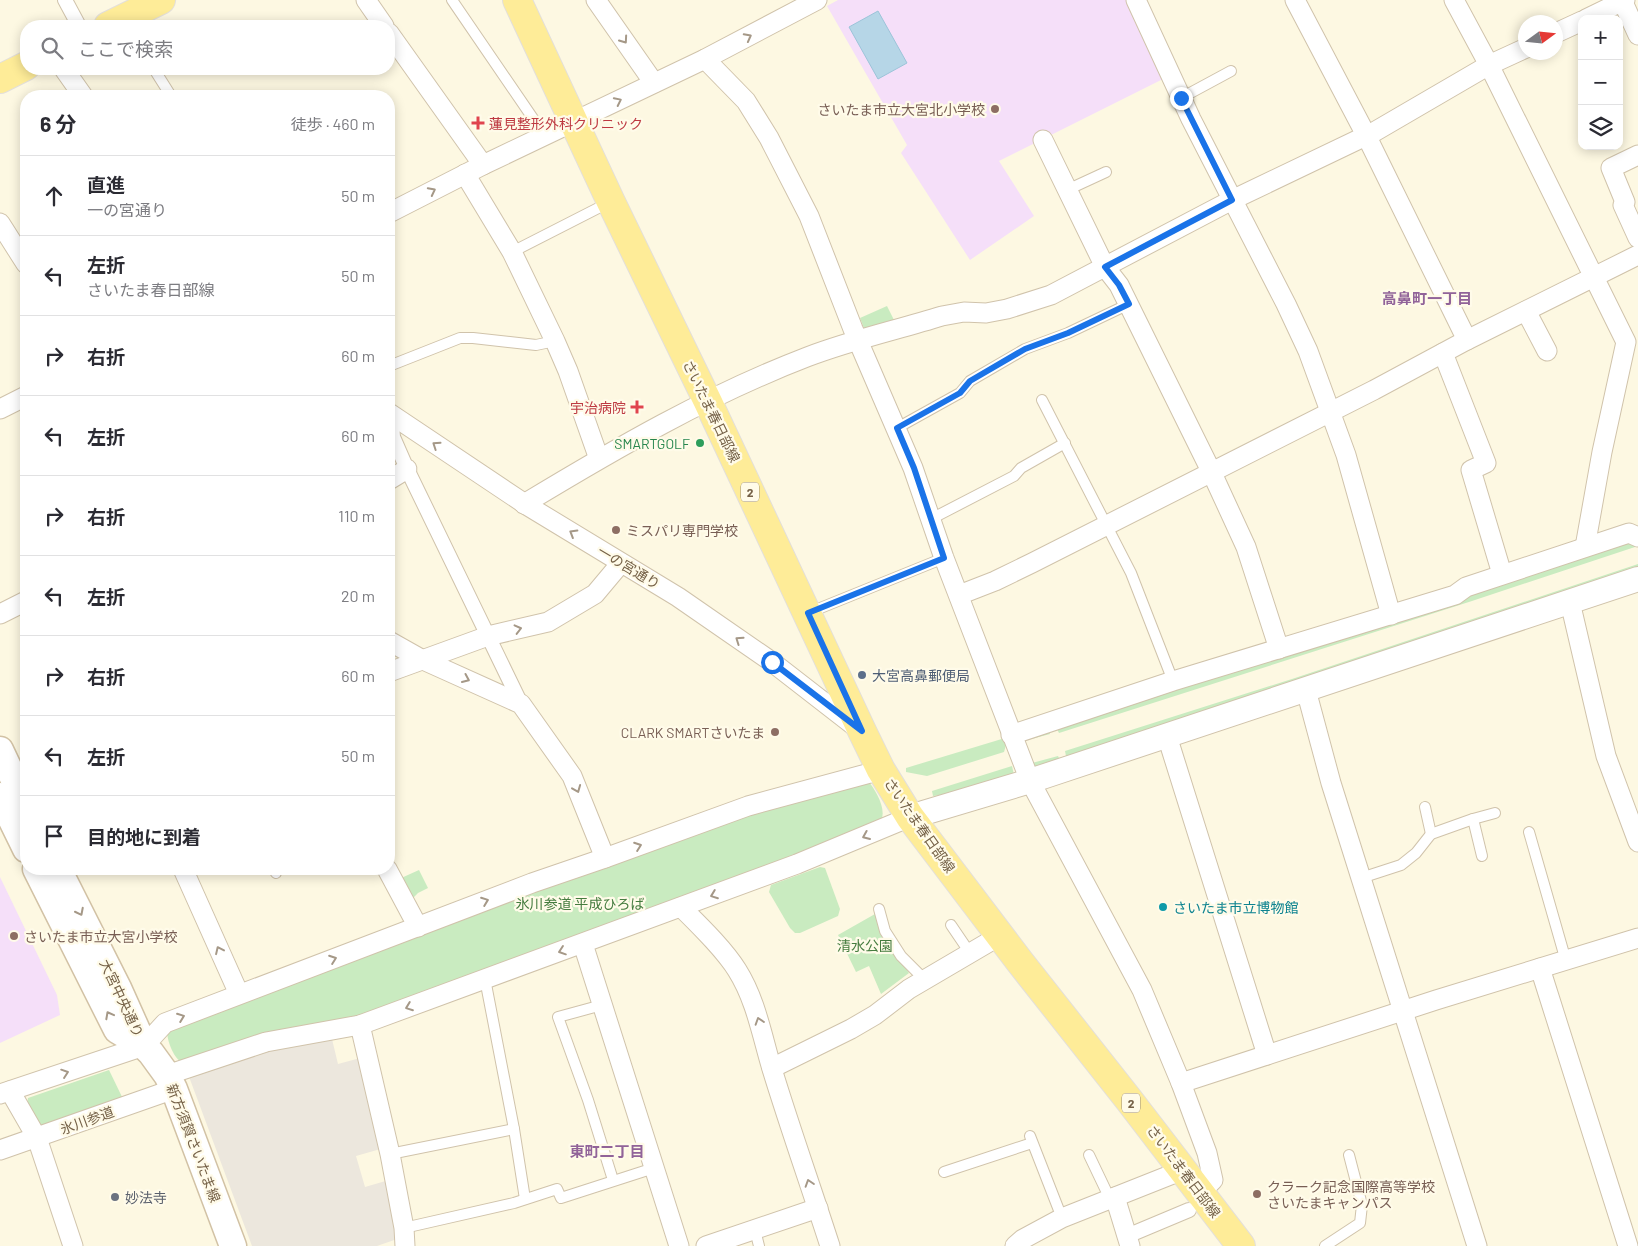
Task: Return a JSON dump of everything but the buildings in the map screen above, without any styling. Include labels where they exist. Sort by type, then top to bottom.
[{"type":"main road","points":[[126,20],[161,0]]},
{"type":"main road","name":"さいたま春日部線","points":[[517,0],[881,770],[910,817],[1020,962],[1184,1170],[1195,1201],[1241,1246]]},
{"type":"main road","points":[[0,79],[20,69]]},
{"type":"main road","points":[[0,750],[20,792]]},
{"type":"main road","points":[[0,796],[20,837]]},
{"type":"main road","name":"大宮中央通り","points":[[39,875],[117,1030],[144,1046]]},
{"type":"main road","name":"大宮中央通り","points":[[61,875],[118,988],[144,1046]]},
{"type":"main road","name":"新方須賀さいたま線","points":[[144,1046],[170,1082],[233,1246]]},
{"type":"street","points":[[65,0],[76,20]]},
{"type":"street","points":[[366,0],[380,20]]},
{"type":"street","points":[[596,0],[654,84]]},
{"type":"street","points":[[395,210],[483,165],[705,59],[817,0]]},
{"type":"street","points":[[1136,0],[1181,98],[1308,351],[1346,455],[1391,615]]},
{"type":"street","points":[[1295,0],[1366,135],[1467,340]]},
{"type":"street","points":[[1594,15],[1623,0],[1638,35]]},
{"type":"street","points":[[1457,1],[1595,278],[1632,340],[1602,452],[1585,547]]},
{"type":"street","points":[[1563,30],[1578,23]]},
{"type":"street","points":[[395,41],[483,165]]},
{"type":"street","points":[[524,504],[599,459],[708,402],[809,356],[942,316],[964,312],[986,313],[1030,303],[1051,295],[1232,200],[1366,135],[1490,65],[1518,52]]},
{"type":"street","points":[[705,59],[746,102],[768,138],[809,216],[858,341],[914,468],[944,558],[1030,781],[1142,990],[1181,1083],[1210,1162],[1212,1180],[1195,1201],[1129,1241],[1112,1198]]},
{"type":"street","points":[[68,75],[78,90]]},
{"type":"street","points":[[1043,140],[1105,267],[1119,285],[1129,304],[1211,471],[1246,547],[1279,649]]},
{"type":"street","points":[[1638,156],[1611,168],[1625,202],[1623,205],[1638,238]]},
{"type":"street","points":[[465,174],[512,252],[555,341],[568,371],[599,459]]},
{"type":"street","points":[[0,223],[20,255]]},
{"type":"street","points":[[959,596],[995,581],[1330,412],[1467,340],[1638,255]]},
{"type":"street","points":[[1526,311],[1547,351]]},
{"type":"street","points":[[1443,353],[1486,463],[1471,470],[1502,574]]},
{"type":"street","points":[[0,409],[20,399]]},
{"type":"street","name":"一の宮通り","points":[[395,417],[524,504],[678,597],[772,662],[862,731]]},
{"type":"street","points":[[395,442],[522,704],[572,776],[605,858]]},
{"type":"street","points":[[395,476],[407,469]]},
{"type":"street","points":[[1012,735],[1173,681],[1455,595],[1466,587],[1502,574],[1629,533],[1638,537]]},
{"type":"street","points":[[395,670],[488,636],[548,622],[594,594],[621,562]]},
{"type":"street","points":[[910,817],[1030,781],[1638,579]]},
{"type":"street","points":[[1570,602],[1606,756],[1638,842]]},
{"type":"street","points":[[0,614],[20,604]]},
{"type":"street","points":[[395,644],[421,659],[522,704]]},
{"type":"street","points":[[1306,690],[1331,783],[1360,878],[1477,1246]]},
{"type":"street","points":[[1166,736],[1267,1056]]},
{"type":"street","points":[[73,1246],[37,1138],[5,1092],[144,1046],[165,1023],[532,883],[748,806],[881,770]]},
{"type":"street","name":"氷川参道","points":[[0,1150],[37,1138],[266,1042],[360,1025],[682,907],[854,841],[910,817]]},
{"type":"street","points":[[186,875],[239,994]]},
{"type":"street","points":[[390,875],[418,927]]},
{"type":"street","points":[[682,907],[736,969],[748,991],[830,1246]]},
{"type":"street","points":[[772,1068],[851,1029],[925,980],[1001,935]]},
{"type":"street","points":[[1181,1083],[1402,1011],[1638,938]]},
{"type":"street","points":[[583,944],[679,1246]]},
{"type":"street","points":[[1540,968],[1628,1246]]},
{"type":"street","points":[[360,1025],[390,1154],[404,1237]]},
{"type":"street","points":[[1015,1246],[1023,1239],[1062,1218],[1184,1170]]},
{"type":"street","points":[[706,1246],[757,1238],[818,1208]]},
{"type":"lane","points":[[452,0],[545,136]]},
{"type":"lane","points":[[1181,98],[1231,70]]},
{"type":"lane","points":[[158,75],[167,90]]},
{"type":"lane","points":[[1067,190],[1106,172]]},
{"type":"lane","points":[[512,252],[611,202]]},
{"type":"lane","points":[[897,428],[960,393],[970,381],[1025,349],[1068,333],[1129,304]]},
{"type":"lane","points":[[395,364],[460,338],[536,345],[555,341]]},
{"type":"lane","points":[[1042,400],[1131,573],[1173,681]]},
{"type":"lane","points":[[931,519],[1014,476],[1021,468],[1065,443]]},
{"type":"lane","points":[[808,613],[944,558]]},
{"type":"lane","points":[[1425,807],[1431,834]]},
{"type":"lane","points":[[1360,878],[1401,865],[1416,853],[1431,834],[1495,813]]},
{"type":"lane","points":[[1473,819],[1482,856]]},
{"type":"lane","points":[[1529,832],[1566,961]]},
{"type":"lane","points":[[879,909],[885,931],[902,956],[925,980]]},
{"type":"lane","points":[[951,925],[970,953]]},
{"type":"lane","points":[[484,978],[514,1129],[525,1199]]},
{"type":"lane","points":[[602,1005],[558,1016],[588,1100],[613,1180]]},
{"type":"lane","points":[[390,1154],[514,1129]]},
{"type":"lane","points":[[944,1172],[1031,1139],[1062,1218]]},
{"type":"lane","points":[[1089,1155],[1112,1198]]},
{"type":"lane","points":[[1325,1246],[1360,1223],[1362,1205],[1349,1155]]},
{"type":"lane","points":[[404,1237],[556,1189],[561,1198],[654,1168]]},
{"type":"shaded area","name":"さいたま市立大宮北小学校","points":[[838,0],[1127,0],[1165,78],[999,161],[1034,216],[970,260],[901,153],[907,145],[827,6]]},
{"type":"shaded area","name":"さいたま市立大宮小学校","points":[[0,877],[57,995],[60,1015],[0,1043]]},
{"type":"shaded area","points":[[331,1035],[338,1064],[364,1057],[384,1148],[356,1156],[365,1187],[389,1180],[400,1238],[377,1246],[252,1246],[188,1074],[273,1045]]},
{"type":"green space","points":[[887,306],[895,322],[871,331],[864,328],[860,318]]},
{"type":"green space","points":[[1623,539],[1638,546],[1059,733],[1057,729],[1049,731],[1050,734],[1024,741],[1023,737]]},
{"type":"green space","points":[[1638,564],[1638,572],[1036,768],[1032,763],[1058,756],[1059,758],[1066,756],[1065,751],[1292,679]]},
{"type":"green space","points":[[1005,738],[1004,752],[927,776],[906,772],[906,768]]},
{"type":"green space","points":[[1012,766],[1014,775],[951,794],[933,796],[932,791]]},
{"type":"green space","name":"氷川参道 平成ひろば","points":[[868,781],[878,796],[882,808],[882,819],[879,823],[431,993],[337,1023],[181,1062],[171,1048],[167,1031],[670,838]]},
{"type":"green space","points":[[820,867],[825,868],[840,909],[838,916],[800,933],[795,933],[790,928],[769,892],[771,885]]},
{"type":"green space","points":[[419,870],[428,888],[418,893],[411,900],[399,879]]},
{"type":"green space","name":"清水公園","points":[[875,914],[888,944],[909,973],[881,994],[869,966],[856,972],[838,935]]},
{"type":"green space","points":[[109,1070],[124,1101],[37,1131],[27,1104],[28,1098]]},
{"type":"water","points":[[878,11],[907,63],[878,79],[849,27]]},
{"type":"place","name":"さいたま市立大宮北小学校","points":[[995,109]]},
{"type":"place","name":"蓮見整形外科クリニック","points":[[478,123]]},
{"type":"place","name":"宇治病院","points":[[637,407]]},
{"type":"place","name":"SMARTGOLF","points":[[700,443]]},
{"type":"place","name":"ミスパリ専門学校","points":[[616,530]]},
{"type":"place","name":"大宮高鼻郵便局","points":[[862,675]]},
{"type":"place","name":"CLARK SMARTさいたま","points":[[775,732]]},
{"type":"place","name":"さいたま市立博物館","points":[[1163,907]]},
{"type":"place","name":"さいたま市立大宮小学校","points":[[14,936]]},
{"type":"place","name":"クラーク記念国際高等学校 さいたまキャンパス","points":[[1257,1194]]},
{"type":"place","name":"妙法寺","points":[[115,1197]]},
{"type":"district","name":"高鼻町一丁目","points":[[1427,298]]},
{"type":"district","name":"東町二丁目","points":[[607,1151]]},
{"type":"route","points":[[772,662],[862,731],[808,613],[944,558],[914,468],[897,428],[960,393],[970,381],[1025,349],[1068,333],[1129,304],[1119,285],[1105,267],[1232,200],[1181,98]]}]
